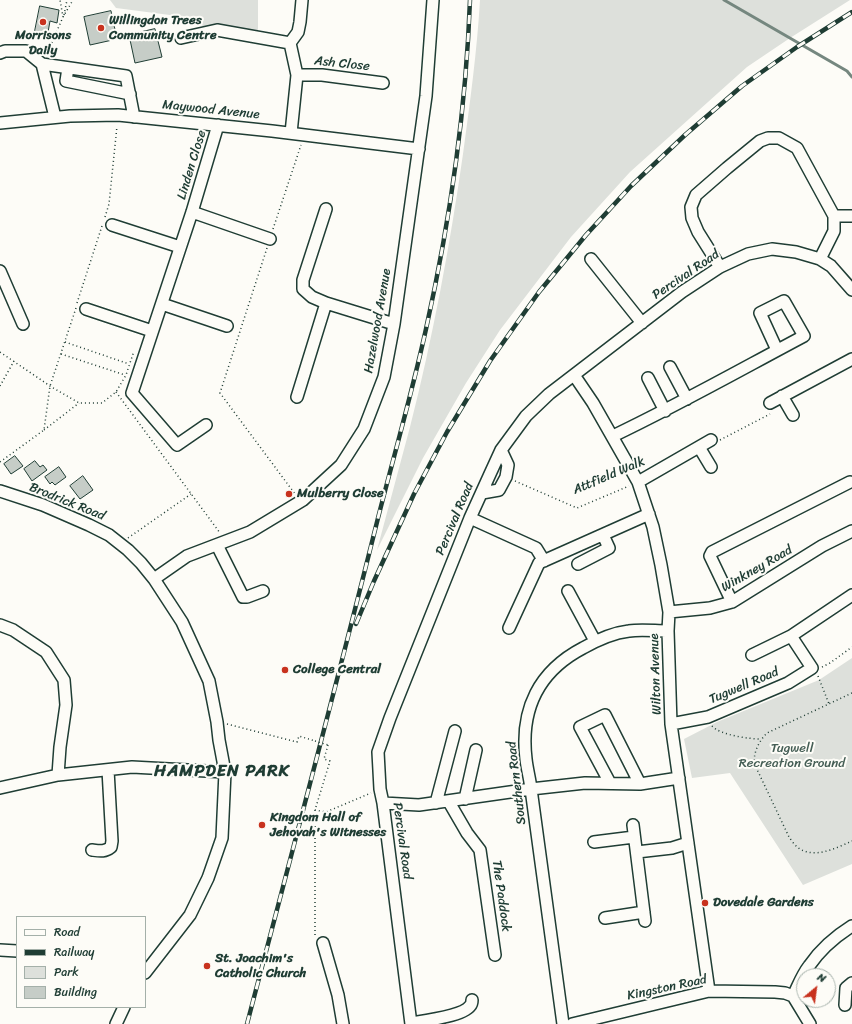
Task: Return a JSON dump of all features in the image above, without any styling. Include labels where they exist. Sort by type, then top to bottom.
[{"type":"street","points":[[181,38],[217,30],[290,42],[298,32],[302,0]]},
{"type":"street","name":"Hazelwood Avenue","points":[[154,579],[187,556],[250,532],[301,502],[341,465],[364,429],[384,377],[394,324],[420,149],[426,96],[433,0]]},
{"type":"street","name":"Ash Close","points":[[290,42],[298,75],[291,133]]},
{"type":"street","points":[[0,53],[5,51],[26,51],[42,64],[126,76],[134,117]]},
{"type":"street","points":[[42,64],[55,117]]},
{"type":"street","points":[[68,68],[66,81],[130,94]]},
{"type":"street","name":"Ash Close","points":[[298,75],[322,75],[383,83]]},
{"type":"street","name":"Maywood Avenue","points":[[0,123],[55,117],[118,115],[305,134],[420,149]]},
{"type":"street","name":"Linden Close","points":[[206,425],[177,445],[132,393],[192,212],[218,125]]},
{"type":"street","points":[[720,267],[698,232],[692,218],[691,207],[696,195],[760,141],[768,138],[780,138],[797,148],[834,216],[834,231],[820,259]]},
{"type":"street","points":[[326,209],[303,280],[303,289],[312,297],[326,303],[394,324]]},
{"type":"street","name":"Linden Close","points":[[192,212],[270,239]]},
{"type":"street","points":[[834,216],[852,216]]},
{"type":"street","points":[[106,223],[180,247]]},
{"type":"street","name":"Percival Road","points":[[411,1024],[380,789],[378,752],[390,718],[470,518],[501,450],[526,416],[549,394],[682,292],[720,267],[748,254],[772,249],[796,252],[820,259],[832,266],[852,290]]},
{"type":"street","points":[[591,259],[642,322]]},
{"type":"street","points":[[0,271],[23,324]]},
{"type":"street","points":[[297,396],[326,303]]},
{"type":"street","points":[[162,304],[227,326]]},
{"type":"street","points":[[86,309],[152,331]]},
{"type":"street","points":[[612,436],[665,411],[777,350]]},
{"type":"street","points":[[770,403],[852,359]]},
{"type":"street","points":[[670,367],[687,399]]},
{"type":"street","name":"Wilton Avenue","points":[[574,375],[593,403],[638,482],[653,527],[669,612],[668,631],[672,724],[709,991]]},
{"type":"street","points":[[648,378],[665,411]]},
{"type":"street","points":[[782,396],[793,415]]},
{"type":"street","name":"Attfield Walk","points":[[638,482],[711,440]]},
{"type":"street","points":[[699,447],[711,467]]},
{"type":"street","points":[[482,493],[499,490],[506,477],[508,465],[501,450]]},
{"type":"street","points":[[732,602],[710,556],[712,552],[850,482]]},
{"type":"street","name":"Brodrick Road","points":[[0,492],[43,505],[89,524],[109,535],[142,563],[182,622],[209,681],[225,772],[222,838],[208,878],[190,915],[146,971]]},
{"type":"street","points":[[509,628],[540,563],[649,514]]},
{"type":"street","points":[[470,518],[536,548],[544,561]]},
{"type":"street","name":"Winkney Road","points":[[669,612],[710,608],[732,602],[822,546],[852,530]]},
{"type":"street","points":[[578,564],[609,548],[603,535]]},
{"type":"street","points":[[222,543],[243,597],[263,591]]},
{"type":"street","points":[[568,591],[596,641]]},
{"type":"street","points":[[752,655],[791,636],[852,595]]},
{"type":"street","points":[[0,625],[13,630],[46,652],[64,680],[66,705],[58,775]]},
{"type":"street","name":"Southern Road","points":[[563,1024],[526,759],[525,738],[530,703],[542,681],[552,671],[575,652],[596,641],[629,631],[668,631]]},
{"type":"street","points":[[791,636],[814,669]]},
{"type":"street","name":"Tugwell Road","points":[[672,724],[708,717],[788,683],[814,669]]},
{"type":"street","points":[[610,783],[580,726],[605,715],[640,784]]},
{"type":"street","points":[[436,803],[455,731]]},
{"type":"street","points":[[465,799],[476,750]]},
{"type":"street","points":[[0,788],[58,775],[132,768],[225,772]]},
{"type":"street","points":[[92,850],[101,851],[107,850],[111,847],[112,841],[108,770]]},
{"type":"street","points":[[383,803],[419,805],[585,783],[640,784],[680,778]]},
{"type":"street","name":"The Paddock","points":[[449,802],[467,834],[480,850],[495,955]]},
{"type":"street","points":[[605,918],[644,916],[633,825]]},
{"type":"street","points":[[594,842],[634,837]]},
{"type":"street","points":[[637,852],[672,848],[688,843]]},
{"type":"street","points":[[810,1024],[793,996],[808,967],[817,956],[843,932],[852,926]]},
{"type":"street","points":[[323,943],[338,995],[343,1024]]},
{"type":"street","points":[[0,950],[16,951]]},
{"type":"street","points":[[845,1004],[846,988],[852,983]]},
{"type":"street","name":"Kingston Road","points":[[572,1024],[709,991],[775,992],[793,996]]},
{"type":"street","points":[[411,1024],[448,1016],[465,1010],[470,1006],[472,1000]]},
{"type":"street","points":[[116,1024],[124,1008]]},
{"type":"path","points":[[60,0],[63,17]]},
{"type":"path","points":[[63,17],[67,0]]},
{"type":"path","points":[[42,64],[63,17],[73,0]]},
{"type":"path","points":[[44,430],[50,386],[106,223],[118,115]]},
{"type":"path","points":[[301,502],[220,393],[305,134]]},
{"type":"path","points":[[65,342],[130,364]]},
{"type":"path","points":[[0,352],[50,386],[79,403],[102,403],[116,392],[126,375],[135,349]]},
{"type":"path","points":[[61,354],[126,375]]},
{"type":"path","points":[[0,386],[14,361]]},
{"type":"path","points":[[116,392],[191,494],[222,543]]},
{"type":"path","points":[[0,462],[79,403]]},
{"type":"path","points":[[711,440],[718,442],[773,412],[770,403]]},
{"type":"path","name":"Attfield Walk","points":[[506,477],[577,508],[638,482]]},
{"type":"path","points":[[120,544],[191,494]]},
{"type":"path","points":[[830,704],[814,669],[830,663],[852,647]]},
{"type":"path","points":[[852,693],[771,731],[761,739],[754,757],[754,763],[789,837],[796,846],[803,850],[815,853],[839,848],[852,840]]},
{"type":"path","points":[[708,717],[713,728],[720,731],[751,739],[761,739]]},
{"type":"path","points":[[217,722],[236,725],[297,742],[299,736],[328,745],[324,759],[330,761],[315,810],[315,943],[323,943]]},
{"type":"path","points":[[315,810],[326,812],[380,789]]},
{"type":"green space","points":[[110,0],[258,0],[258,30],[205,27],[185,17],[116,8]]},
{"type":"green space","points":[[480,0],[850,0],[747,67],[630,172],[571,237],[500,330],[466,383],[423,458],[377,550],[410,427],[440,291],[463,154],[471,96]]},
{"type":"green space","name":"Tugwell Recreation Ground","points":[[852,658],[852,864],[803,885],[730,773],[692,778],[684,739],[717,722],[819,680]]},
{"type":"building","name":"Morrisons Daily","points":[[40,6],[59,10],[57,23],[50,21],[47,38],[34,36]]},
{"type":"building","name":"Willingdon Trees Community Centre","points":[[111,11],[117,39],[90,45],[84,17]]},
{"type":"building","points":[[155,29],[162,57],[135,63],[129,35]]},
{"type":"building","points":[[15,456],[23,466],[11,474],[4,464]]},
{"type":"building","points":[[35,461],[40,467],[43,465],[47,470],[32,481],[24,469]]},
{"type":"building","points":[[59,467],[66,477],[55,485],[52,482],[50,484],[45,477]]},
{"type":"building","points":[[83,476],[93,490],[80,499],[70,486]]},
{"type":"waterway","points":[[724,0],[847,71],[852,77]]},
{"type":"railway","points":[[247,1024],[421,353],[435,288],[456,165],[465,83],[470,0]]},
{"type":"railway","points":[[356,624],[414,494],[447,432],[490,361],[539,292],[586,235],[631,186],[685,135],[742,86],[797,47],[852,12]]},
{"type":"place","name":"Morrisons Daily","points":[[43,22]]},
{"type":"place","name":"Willingdon Trees Community Centre","points":[[101,28]]},
{"type":"place","name":"Mulberry Close","points":[[289,494]]},
{"type":"place","name":"College Central","points":[[285,670]]},
{"type":"place","name":"Kingdom Hall of Jehovah's Witnesses","points":[[262,825]]},
{"type":"place","name":"Dovedale Gardens","points":[[705,903]]},
{"type":"place","name":"St. Joachim's Catholic Church","points":[[207,966]]},
{"type":"district","name":"HAMPDEN PARK","points":[[222,772]]}]
